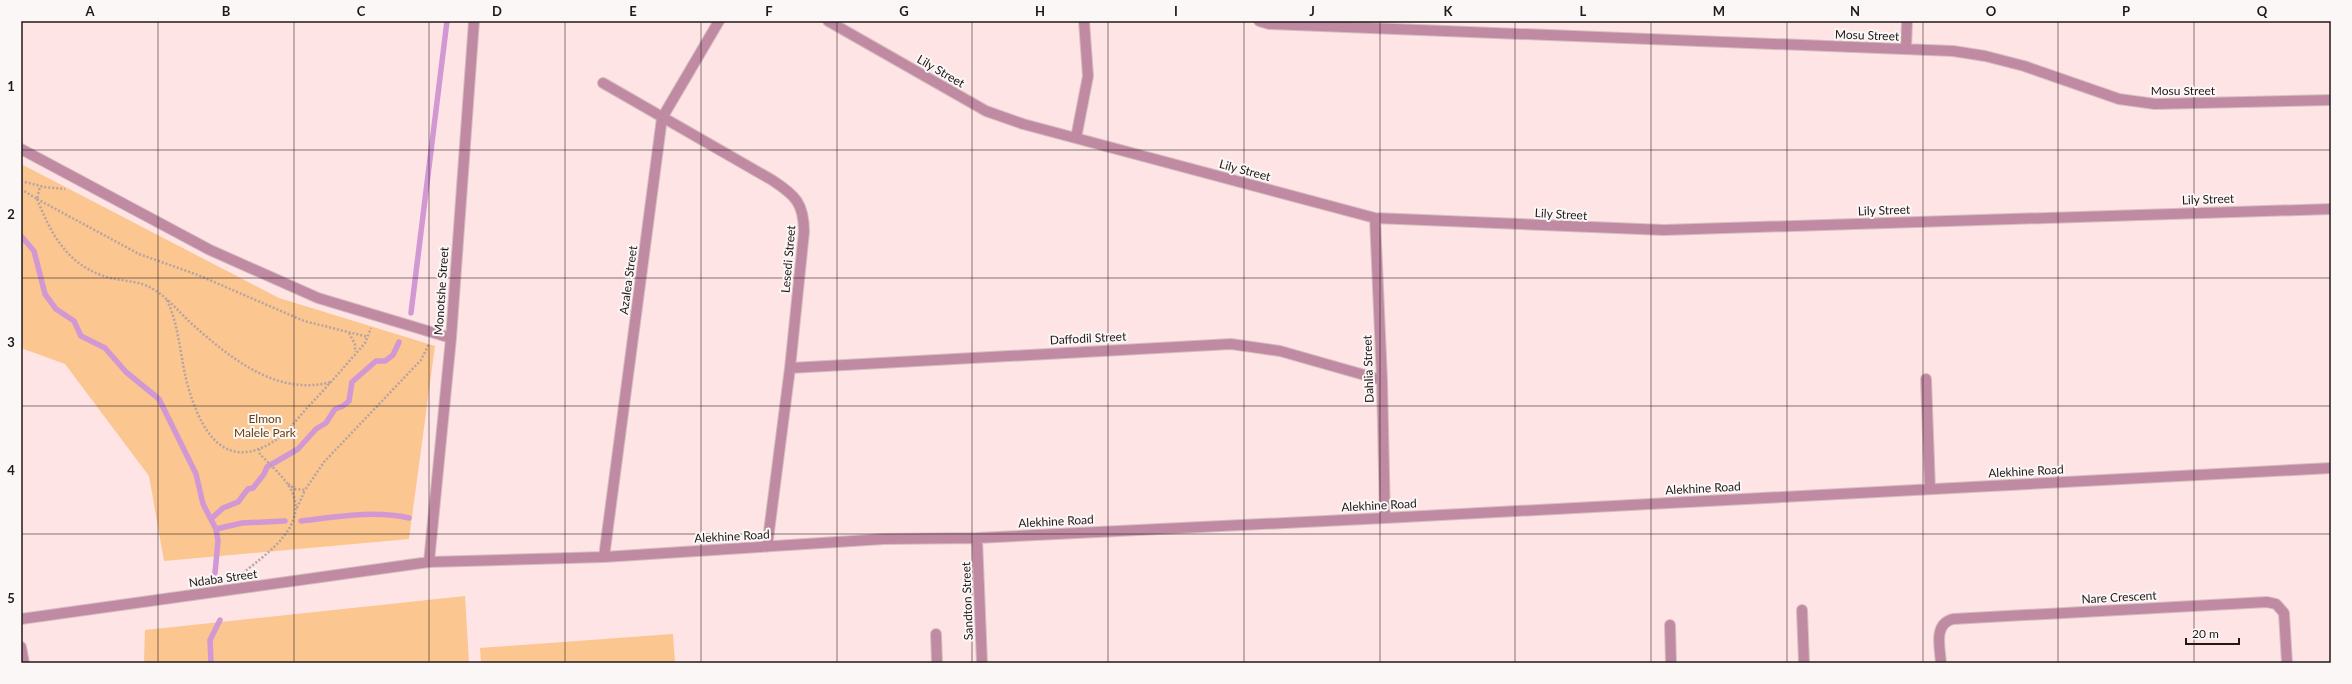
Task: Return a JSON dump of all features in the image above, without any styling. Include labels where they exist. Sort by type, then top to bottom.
[{"type":"street","name":"Monotshe Street","points":[[429,562],[451,338],[474,21]]},
{"type":"street","name":"Azalea Street","points":[[604,557],[662,118],[719,21]]},
{"type":"street","name":"Lily Street","points":[[828,21],[986,111],[1023,124],[1375,218],[1664,230],[2331,208]]},
{"type":"street","points":[[1076,138],[1088,76],[1084,21]]},
{"type":"street","name":"Mosu Street","points":[[1259,21],[1269,24],[1394,26],[1953,51],[1985,56],[2024,66],[2119,99],[2155,104],[2331,100]]},
{"type":"street","points":[[1906,49],[1907,21]]},
{"type":"street","name":"Lesedi Street","points":[[603,83],[772,180],[788,191],[801,205],[804,232],[790,368],[767,547]]},
{"type":"street","points":[[21,148],[210,250],[318,298],[451,338]]},
{"type":"street","name":"Dahlia Street","points":[[1375,218],[1382,380],[1385,518]]},
{"type":"street","name":"Daffodil Street","points":[[790,368],[1231,344],[1280,351],[1382,380]]},
{"type":"street","points":[[1926,379],[1930,489]]},
{"type":"street","name":"Alekhine Road","points":[[429,562],[604,557],[884,539],[977,538],[1385,518],[2331,468]]},
{"type":"street","name":"Sandton Street","points":[[977,538],[982,663]]},
{"type":"street","name":"Ndaba Street","points":[[21,619],[429,562]]},
{"type":"street","name":"Nare Crescent","points":[[1941,663],[1940,630],[1946,621],[1953,619],[2267,602],[2276,604],[2284,613],[2287,663]]},
{"type":"street","points":[[1802,610],[1804,663]]},
{"type":"street","points":[[1670,625],[1671,663]]},
{"type":"street","points":[[936,634],[938,663]]},
{"type":"street","points":[[21,648],[24,663]]},
{"type":"path","points":[[40,186],[37,198],[50,231],[64,251],[101,275],[135,282],[152,289],[167,300],[214,342],[247,367],[264,376],[300,385],[312,386],[331,382]]},
{"type":"path","points":[[21,189],[139,254],[198,275],[304,321],[368,337]]},
{"type":"path","points":[[167,300],[174,315],[186,378],[202,426],[222,448],[241,453],[258,449],[280,436],[355,354],[368,337],[375,315]]},
{"type":"path","points":[[349,333],[355,344],[355,354]]},
{"type":"path","points":[[244,588],[242,574],[284,536],[292,526],[305,490],[324,462],[421,360],[435,333]]},
{"type":"path","points":[[258,449],[260,454],[288,484],[295,489],[305,490]]},
{"type":"path","points":[[288,484],[295,496],[297,509]]},
{"type":"green space","name":"Elmon Malele Park","points":[[21,164],[279,298],[435,346],[409,539],[164,561],[149,476],[65,364],[21,348]]},
{"type":"green space","points":[[465,596],[469,663],[144,663],[145,630]]},
{"type":"green space","points":[[673,634],[675,663],[481,663],[480,648]]},
{"type":"waterway","points":[[411,313],[447,21]]},
{"type":"waterway","points":[[21,236],[34,251],[45,294],[56,309],[74,321],[81,336],[105,348],[126,372],[159,399],[196,474],[203,504],[216,529],[218,541],[215,573]]},
{"type":"waterway","points":[[212,518],[223,508],[238,502],[248,489],[253,488],[264,474],[267,467],[298,449],[316,429],[326,423],[335,409],[343,406],[349,401],[352,382],[376,361],[385,361],[393,355],[399,342]]},
{"type":"waterway","points":[[301,521],[369,514],[409,518]]},
{"type":"waterway","points":[[216,529],[242,523],[285,521]]},
{"type":"waterway","points":[[211,663],[210,640],[220,620]]}]
